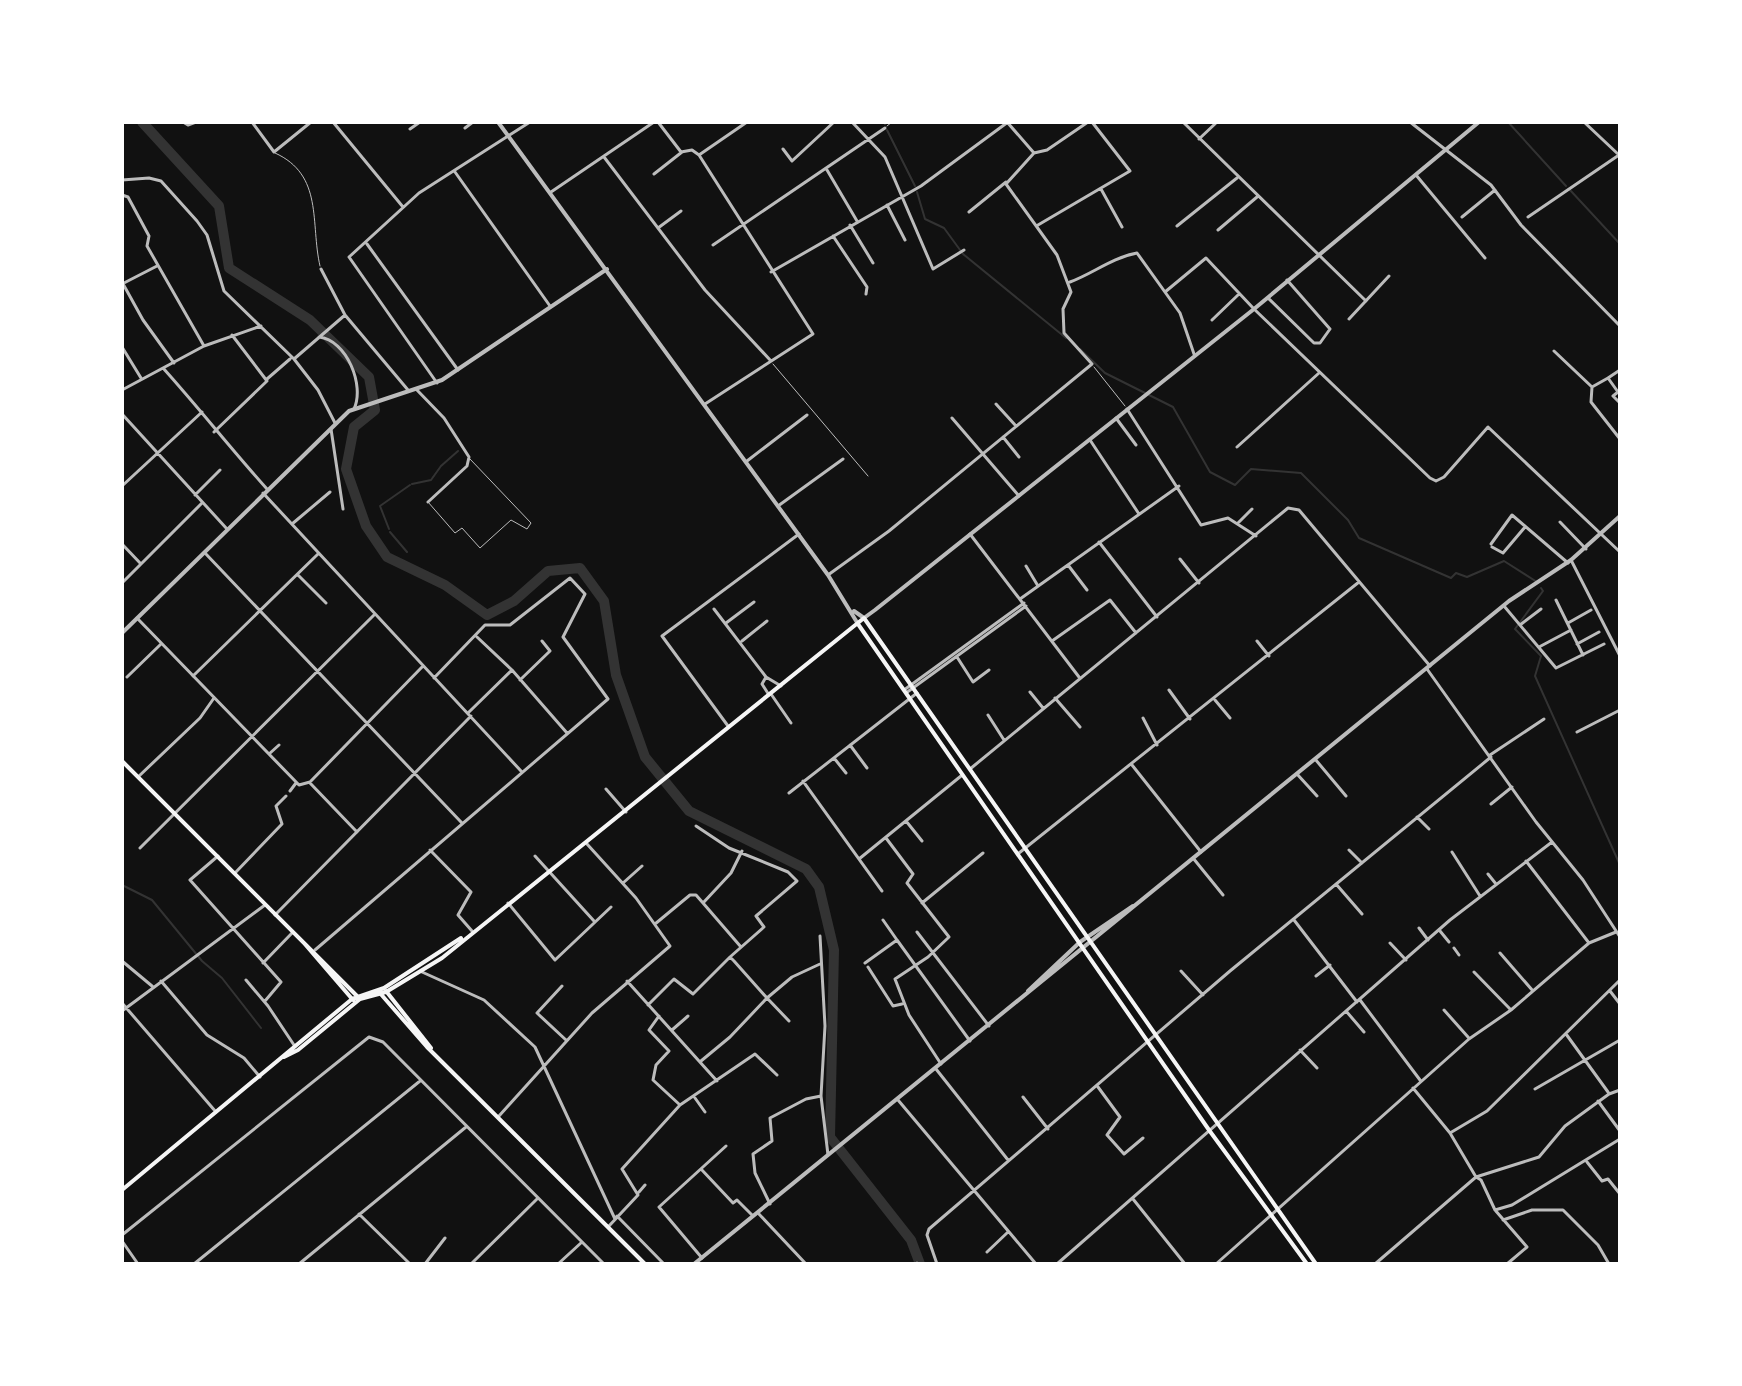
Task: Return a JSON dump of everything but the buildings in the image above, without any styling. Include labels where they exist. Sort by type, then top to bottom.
[{"type":"main road","points":[[122,1190],[284,1057],[294,1045],[356,999],[382,991],[422,972],[587,844],[864,618],[1316,1264]]},
{"type":"main road","points":[[858,624],[1209,1130],[1307,1264]]},
{"type":"main road","points":[[122,761],[275,915],[315,950],[356,999]]},
{"type":"main road","points":[[962,775],[970,769]]},
{"type":"main road","points":[[300,938],[356,999]]},
{"type":"main road","points":[[382,991],[453,940],[463,938]]},
{"type":"main road","points":[[382,991],[431,1048],[645,1264]]},
{"type":"main road","points":[[284,1057],[298,1050],[356,999]]},
{"type":"street","points":[[183,122],[189,125],[196,122]]},
{"type":"street","points":[[252,122],[277,151],[311,122]]},
{"type":"street","points":[[333,122],[403,207]]},
{"type":"street","points":[[410,129],[420,122]]},
{"type":"street","points":[[465,128],[473,122]]},
{"type":"street","points":[[498,122],[799,534],[854,611],[858,624]]},
{"type":"street","points":[[437,383],[349,257],[367,244],[403,207],[530,122]]},
{"type":"street","points":[[551,192],[656,122],[682,152]]},
{"type":"street","points":[[699,155],[747,122]]},
{"type":"street","points":[[783,149],[792,161],[834,122]]},
{"type":"street","points":[[852,122],[885,157],[934,270],[964,250]]},
{"type":"street","points":[[771,272],[903,197],[1007,122],[1034,153]]},
{"type":"street","points":[[969,212],[1006,182],[1034,153],[1047,150],[1090,122],[1131,169],[1038,225]]},
{"type":"street","points":[[1183,122],[1366,301]]},
{"type":"street","points":[[1199,139],[1217,122]]},
{"type":"street","points":[[1410,122],[1495,190],[1521,225],[1620,326]]},
{"type":"street","points":[[854,611],[864,618],[1268,298],[1479,122]]},
{"type":"street","points":[[1528,217],[1619,155],[1584,122]]},
{"type":"street","points":[[713,245],[869,142],[885,128]]},
{"type":"street","points":[[654,174],[682,152],[692,150],[699,155],[813,334],[705,404]]},
{"type":"street","points":[[604,157],[705,290],[772,362]]},
{"type":"street","points":[[827,170],[857,221]]},
{"type":"street","points":[[455,172],[551,306]]},
{"type":"street","points":[[1415,174],[1485,258]]},
{"type":"street","points":[[1177,226],[1238,177]]},
{"type":"street","points":[[122,180],[149,178],[164,183],[207,235],[224,291],[292,359],[318,390],[335,423]]},
{"type":"street","points":[[828,575],[1092,364],[1065,335],[1063,309],[1071,293],[1068,283],[1038,225],[1006,182]]},
{"type":"street","points":[[1101,189],[1122,227]]},
{"type":"street","points":[[1462,217],[1495,190]]},
{"type":"street","points":[[122,195],[128,197],[149,236],[147,246],[157,266],[204,346]]},
{"type":"street","points":[[1218,230],[1257,197]]},
{"type":"street","points":[[887,205],[905,240]]},
{"type":"street","points":[[658,228],[681,211]]},
{"type":"street","points":[[850,225],[873,263]]},
{"type":"street","points":[[833,235],[867,287],[866,294]]},
{"type":"street","points":[[367,244],[458,370]]},
{"type":"street","points":[[1068,283],[1096,272],[1113,258],[1137,253],[1180,313],[1194,354]]},
{"type":"street","points":[[1165,292],[1206,258],[1319,373],[1433,480],[1444,477],[1484,429],[1490,428],[1620,552]]},
{"type":"street","points":[[157,266],[122,283],[143,320],[174,363]]},
{"type":"street","points":[[321,269],[345,315],[408,390]]},
{"type":"street","points":[[122,633],[335,423],[354,409],[396,393],[437,383],[607,269]]},
{"type":"street","points":[[1349,319],[1389,276]]},
{"type":"street","points":[[1268,298],[1314,343],[1320,343],[1330,329],[1287,280]]},
{"type":"street","points":[[1212,320],[1239,294]]},
{"type":"street","points":[[214,432],[267,379],[345,315]]},
{"type":"street","points":[[122,383],[124,389],[204,346],[261,326]]},
{"type":"street","points":[[232,335],[267,379]]},
{"type":"street","points":[[320,336],[328,340],[351,366],[359,388],[354,409]]},
{"type":"street","points":[[122,347],[141,378]]},
{"type":"street","points":[[1554,351],[1592,387]]},
{"type":"street","points":[[163,368],[318,554],[521,771]]},
{"type":"street","points":[[1592,387],[1620,368]]},
{"type":"street","points":[[1237,447],[1319,373]]},
{"type":"street","points":[[1608,378],[1618,392],[1613,396],[1620,403]]},
{"type":"street","points":[[1592,387],[1590,399],[1620,439]]},
{"type":"street","points":[[416,389],[444,418],[469,457],[467,466],[428,502]]},
{"type":"street","points":[[996,404],[1016,426]]},
{"type":"street","points":[[1127,409],[1203,526],[1228,518],[1256,536]]},
{"type":"street","points":[[122,486],[202,412]]},
{"type":"street","points":[[122,414],[227,529]]},
{"type":"street","points":[[745,462],[807,415]]},
{"type":"street","points":[[952,418],[1019,496]]},
{"type":"street","points":[[1116,418],[1136,445]]},
{"type":"street","points":[[331,429],[343,509]]},
{"type":"street","points":[[1003,437],[1019,457]]},
{"type":"street","points":[[1090,440],[1139,514]]},
{"type":"street","points":[[778,506],[843,459]]},
{"type":"street","points":[[195,495],[220,470]]},
{"type":"street","points":[[789,793],[850,745],[906,694],[1023,603],[1038,586],[1179,486]]},
{"type":"street","points":[[292,524],[330,492]]},
{"type":"street","points":[[122,583],[202,503]]},
{"type":"street","points":[[970,769],[1288,508],[1299,510],[1428,668],[1552,842],[1583,880],[1620,937]]},
{"type":"street","points":[[1238,523],[1252,509]]},
{"type":"street","points":[[1525,527],[1503,553],[1491,546],[1512,515],[1570,562],[1620,656]]},
{"type":"street","points":[[1027,993],[1080,942],[1089,939],[1135,905],[1504,606],[1570,562],[1620,516]]},
{"type":"street","points":[[1560,522],[1586,549]]},
{"type":"street","points":[[728,726],[662,636],[799,534]]},
{"type":"street","points":[[970,534],[1079,677]]},
{"type":"street","points":[[1099,542],[1157,617]]},
{"type":"street","points":[[122,544],[141,564]]},
{"type":"street","points":[[204,552],[461,822]]},
{"type":"street","points":[[193,676],[318,554]]},
{"type":"street","points":[[1180,559],[1199,583]]},
{"type":"street","points":[[1068,565],[1087,590]]},
{"type":"street","points":[[1026,566],[1038,586]]},
{"type":"street","points":[[298,575],[326,603]]},
{"type":"street","points":[[315,950],[608,699],[563,637],[585,593],[566,578],[514,623],[485,625],[477,637],[434,678]]},
{"type":"street","points":[[1019,853],[1215,700],[1359,582]]},
{"type":"street","points":[[1052,641],[1110,600],[1136,633]]},
{"type":"street","points":[[1556,600],[1583,655]]},
{"type":"street","points":[[726,623],[754,602]]},
{"type":"street","points":[[914,689],[1023,603]]},
{"type":"street","points":[[1504,606],[1556,668],[1604,644]]},
{"type":"street","points":[[714,609],[766,677],[781,686]]},
{"type":"street","points":[[1520,625],[1541,609]]},
{"type":"street","points":[[1568,623],[1591,610]]},
{"type":"street","points":[[140,848],[375,614]]},
{"type":"street","points":[[137,618],[296,783]]},
{"type":"street","points":[[740,642],[767,621]]},
{"type":"street","points":[[1538,647],[1571,630]]},
{"type":"street","points":[[1577,644],[1599,632]]},
{"type":"street","points":[[477,637],[512,670],[567,734]]},
{"type":"street","points":[[520,680],[550,652],[542,641]]},
{"type":"street","points":[[1257,641],[1269,656]]},
{"type":"street","points":[[127,677],[161,644]]},
{"type":"street","points":[[957,657],[973,682],[989,670]]},
{"type":"street","points":[[290,791],[296,783],[310,782],[423,666]]},
{"type":"street","points":[[275,915],[512,670]]},
{"type":"street","points":[[766,677],[762,684],[791,723]]},
{"type":"street","points":[[1169,690],[1190,719]]},
{"type":"street","points":[[1030,692],[1043,708]]},
{"type":"street","points":[[138,777],[196,723],[214,698]]},
{"type":"street","points":[[1055,698],[1080,727]]},
{"type":"street","points":[[1215,700],[1230,718]]},
{"type":"street","points":[[1577,732],[1620,710]]},
{"type":"street","points":[[988,715],[1004,740]]},
{"type":"street","points":[[1143,718],[1157,745]]},
{"type":"street","points":[[937,1264],[927,1232],[1336,884],[1491,756],[1544,719]]},
{"type":"street","points":[[269,754],[279,745]]},
{"type":"street","points":[[850,745],[867,768]]},
{"type":"street","points":[[834,758],[846,773]]},
{"type":"street","points":[[1315,759],[1346,796]]},
{"type":"street","points":[[1132,765],[1201,852]]},
{"type":"street","points":[[1297,774],[1317,796]]},
{"type":"street","points":[[859,859],[962,775]]},
{"type":"street","points":[[803,781],[882,891]]},
{"type":"street","points":[[310,782],[357,832]]},
{"type":"street","points":[[1491,804],[1512,787]]},
{"type":"street","points":[[606,789],[626,812]]},
{"type":"street","points":[[235,873],[282,824],[276,806],[286,796]]},
{"type":"street","points":[[1417,817],[1429,829]]},
{"type":"street","points":[[906,821],[922,841]]},
{"type":"street","points":[[648,1005],[674,979],[693,994],[764,927],[756,916],[797,881],[788,872],[729,848],[696,826]]},
{"type":"street","points":[[886,838],[913,874],[907,883],[949,937],[933,953],[895,979],[906,1001],[903,1004]]},
{"type":"street","points":[[1057,1264],[1428,940],[1552,842]]},
{"type":"street","points":[[499,1116],[566,1040],[627,981],[670,946],[623,883],[587,844]]},
{"type":"street","points":[[430,850],[471,892],[458,915],[472,931]]},
{"type":"street","points":[[1349,850],[1362,863]]},
{"type":"street","points":[[703,903],[731,873],[742,851]]},
{"type":"street","points":[[1452,852],[1480,896]]},
{"type":"street","points":[[922,903],[983,853]]},
{"type":"street","points":[[218,856],[190,880],[233,932],[281,982],[265,1001]]},
{"type":"street","points":[[535,856],[596,922]]},
{"type":"street","points":[[1193,858],[1223,895]]},
{"type":"street","points":[[1526,861],[1589,943]]},
{"type":"street","points":[[623,883],[642,866]]},
{"type":"street","points":[[1488,874],[1496,884]]},
{"type":"street","points":[[1336,884],[1362,914]]},
{"type":"street","points":[[655,924],[690,895],[696,895],[741,947]]},
{"type":"street","points":[[508,903],[555,960],[611,907]]},
{"type":"street","points":[[122,1011],[152,986],[233,932],[265,905]]},
{"type":"street","points":[[1294,919],[1421,1081]]},
{"type":"street","points":[[883,920],[970,1041]]},
{"type":"street","points":[[1419,928],[1428,940]]},
{"type":"street","points":[[1440,931],[1449,942]]},
{"type":"street","points":[[263,963],[293,932]]},
{"type":"street","points":[[917,932],[989,1026]]},
{"type":"street","points":[[1216,1264],[1469,1039],[1511,1010],[1589,943],[1616,932]]},
{"type":"street","points":[[820,936],[825,1026],[822,1126],[829,1155]]},
{"type":"street","points":[[694,1264],[989,1026],[1083,948],[1089,939]]},
{"type":"street","points":[[897,940],[866,965],[893,1006],[903,1004]]},
{"type":"street","points":[[1390,943],[1406,960]]},
{"type":"street","points":[[1454,948],[1459,955]]},
{"type":"street","points":[[1500,953],[1533,991]]},
{"type":"street","points":[[730,957],[789,1021]]},
{"type":"street","points":[[122,961],[152,986]]},
{"type":"street","points":[[701,1061],[787,981],[820,964]]},
{"type":"street","points":[[1316,976],[1330,965]]},
{"type":"street","points":[[1181,971],[1203,995]]},
{"type":"street","points":[[422,972],[492,1006],[535,1047],[561,1108],[616,1218],[664,1264]]},
{"type":"street","points":[[1474,972],[1511,1010]]},
{"type":"street","points":[[246,980],[265,1001],[294,1045]]},
{"type":"street","points":[[1450,1133],[1487,1111],[1620,980]]},
{"type":"street","points":[[161,981],[207,1035],[244,1058],[260,1077]]},
{"type":"street","points":[[627,981],[717,1081]]},
{"type":"street","points":[[562,986],[537,1013],[566,1040]]},
{"type":"street","points":[[1610,990],[1620,1004]]},
{"type":"street","points":[[122,1003],[217,1113]]},
{"type":"street","points":[[903,1004],[938,1067],[1010,1161]]},
{"type":"street","points":[[1444,1010],[1469,1039]]},
{"type":"street","points":[[1346,1011],[1364,1032]]},
{"type":"street","points":[[659,1016],[647,1032],[669,1050],[656,1065],[654,1081],[680,1105]]},
{"type":"street","points":[[672,1030],[688,1016]]},
{"type":"street","points":[[1566,1034],[1609,1094]]},
{"type":"street","points":[[122,1235],[369,1037],[383,1042],[604,1264]]},
{"type":"street","points":[[1535,1089],[1620,1040]]},
{"type":"street","points":[[1300,1050],[1317,1068]]},
{"type":"street","points":[[639,1192],[621,1171],[680,1105],[695,1098],[755,1054],[777,1075]]},
{"type":"street","points":[[194,1264],[420,1081]]},
{"type":"street","points":[[1098,1087],[1120,1117],[1107,1135],[1114,1146],[1124,1154],[1143,1138]]},
{"type":"street","points":[[1413,1088],[1450,1133],[1476,1177],[1481,1180],[1495,1210],[1527,1246],[1507,1264]]},
{"type":"street","points":[[1375,1264],[1476,1177],[1539,1157],[1565,1126],[1598,1101],[1620,1090]]},
{"type":"street","points":[[770,1204],[755,1173],[753,1154],[772,1141],[770,1118],[806,1099],[821,1096]]},
{"type":"street","points":[[1023,1097],[1048,1129]]},
{"type":"street","points":[[695,1098],[705,1112]]},
{"type":"street","points":[[898,1100],[1034,1263]]},
{"type":"street","points":[[1598,1101],[1620,1131]]},
{"type":"street","points":[[299,1264],[466,1127]]},
{"type":"street","points":[[1495,1210],[1512,1205],[1587,1162],[1620,1139]]},
{"type":"street","points":[[702,1258],[659,1210],[726,1146]]},
{"type":"street","points":[[1587,1162],[1602,1181],[1608,1179],[1620,1194]]},
{"type":"street","points":[[701,1169],[733,1203],[737,1200],[756,1215],[806,1264]]},
{"type":"street","points":[[609,1226],[645,1185]]},
{"type":"street","points":[[471,1264],[538,1198]]},
{"type":"street","points":[[1133,1199],[1185,1264]]},
{"type":"street","points":[[1503,1220],[1532,1210],[1563,1210],[1604,1251],[1609,1264]]},
{"type":"street","points":[[359,1214],[410,1264]]},
{"type":"street","points":[[987,1252],[1008,1232]]},
{"type":"street","points":[[425,1264],[445,1238]]},
{"type":"street","points":[[122,1241],[138,1264]]},
{"type":"street","points":[[558,1264],[582,1242]]},
{"type":"street","points":[[1512,1259],[1516,1264]]},
{"type":"lane","points":[[885,128],[892,122]]},
{"type":"lane","points":[[277,151],[293,162],[311,189],[321,269]]},
{"type":"lane","points":[[772,362],[868,476]]},
{"type":"lane","points":[[1092,364],[1127,409]]},
{"type":"lane","points":[[428,502],[455,533],[462,528],[480,548],[511,520],[525,531],[527,529],[531,523],[469,457]]},
{"type":"waterway","points":[[142,122],[219,206],[229,268],[310,320],[369,377],[375,410],[354,427],[346,469],[366,526],[387,557],[445,585],[487,615],[514,601],[548,571],[580,568],[604,601],[616,675],[645,757],[689,811],[806,869],[819,887],[834,950],[830,1137],[911,1240],[920,1264]]},
{"type":"waterway","points":[[1508,122],[1566,186]]},
{"type":"waterway","points":[[887,130],[915,186]]},
{"type":"waterway","points":[[1570,190],[1620,244]]},
{"type":"waterway","points":[[917,192],[925,219],[944,228],[963,254],[1066,338]]},
{"type":"waterway","points":[[1080,349],[1105,373],[1173,407],[1210,472],[1235,485],[1251,469],[1301,473],[1348,520],[1359,538],[1451,578],[1456,573],[1467,577],[1504,561],[1537,582]]},
{"type":"waterway","points":[[441,466],[458,451]]},
{"type":"waterway","points":[[412,484],[431,480],[441,466]]},
{"type":"waterway","points":[[389,529],[380,506],[410,485]]},
{"type":"waterway","points":[[390,532],[407,552]]},
{"type":"waterway","points":[[1541,588],[1543,591],[1515,629],[1541,656],[1535,676],[1620,865]]},
{"type":"waterway","points":[[122,885],[152,900],[202,961],[222,978],[261,1028]]}]
